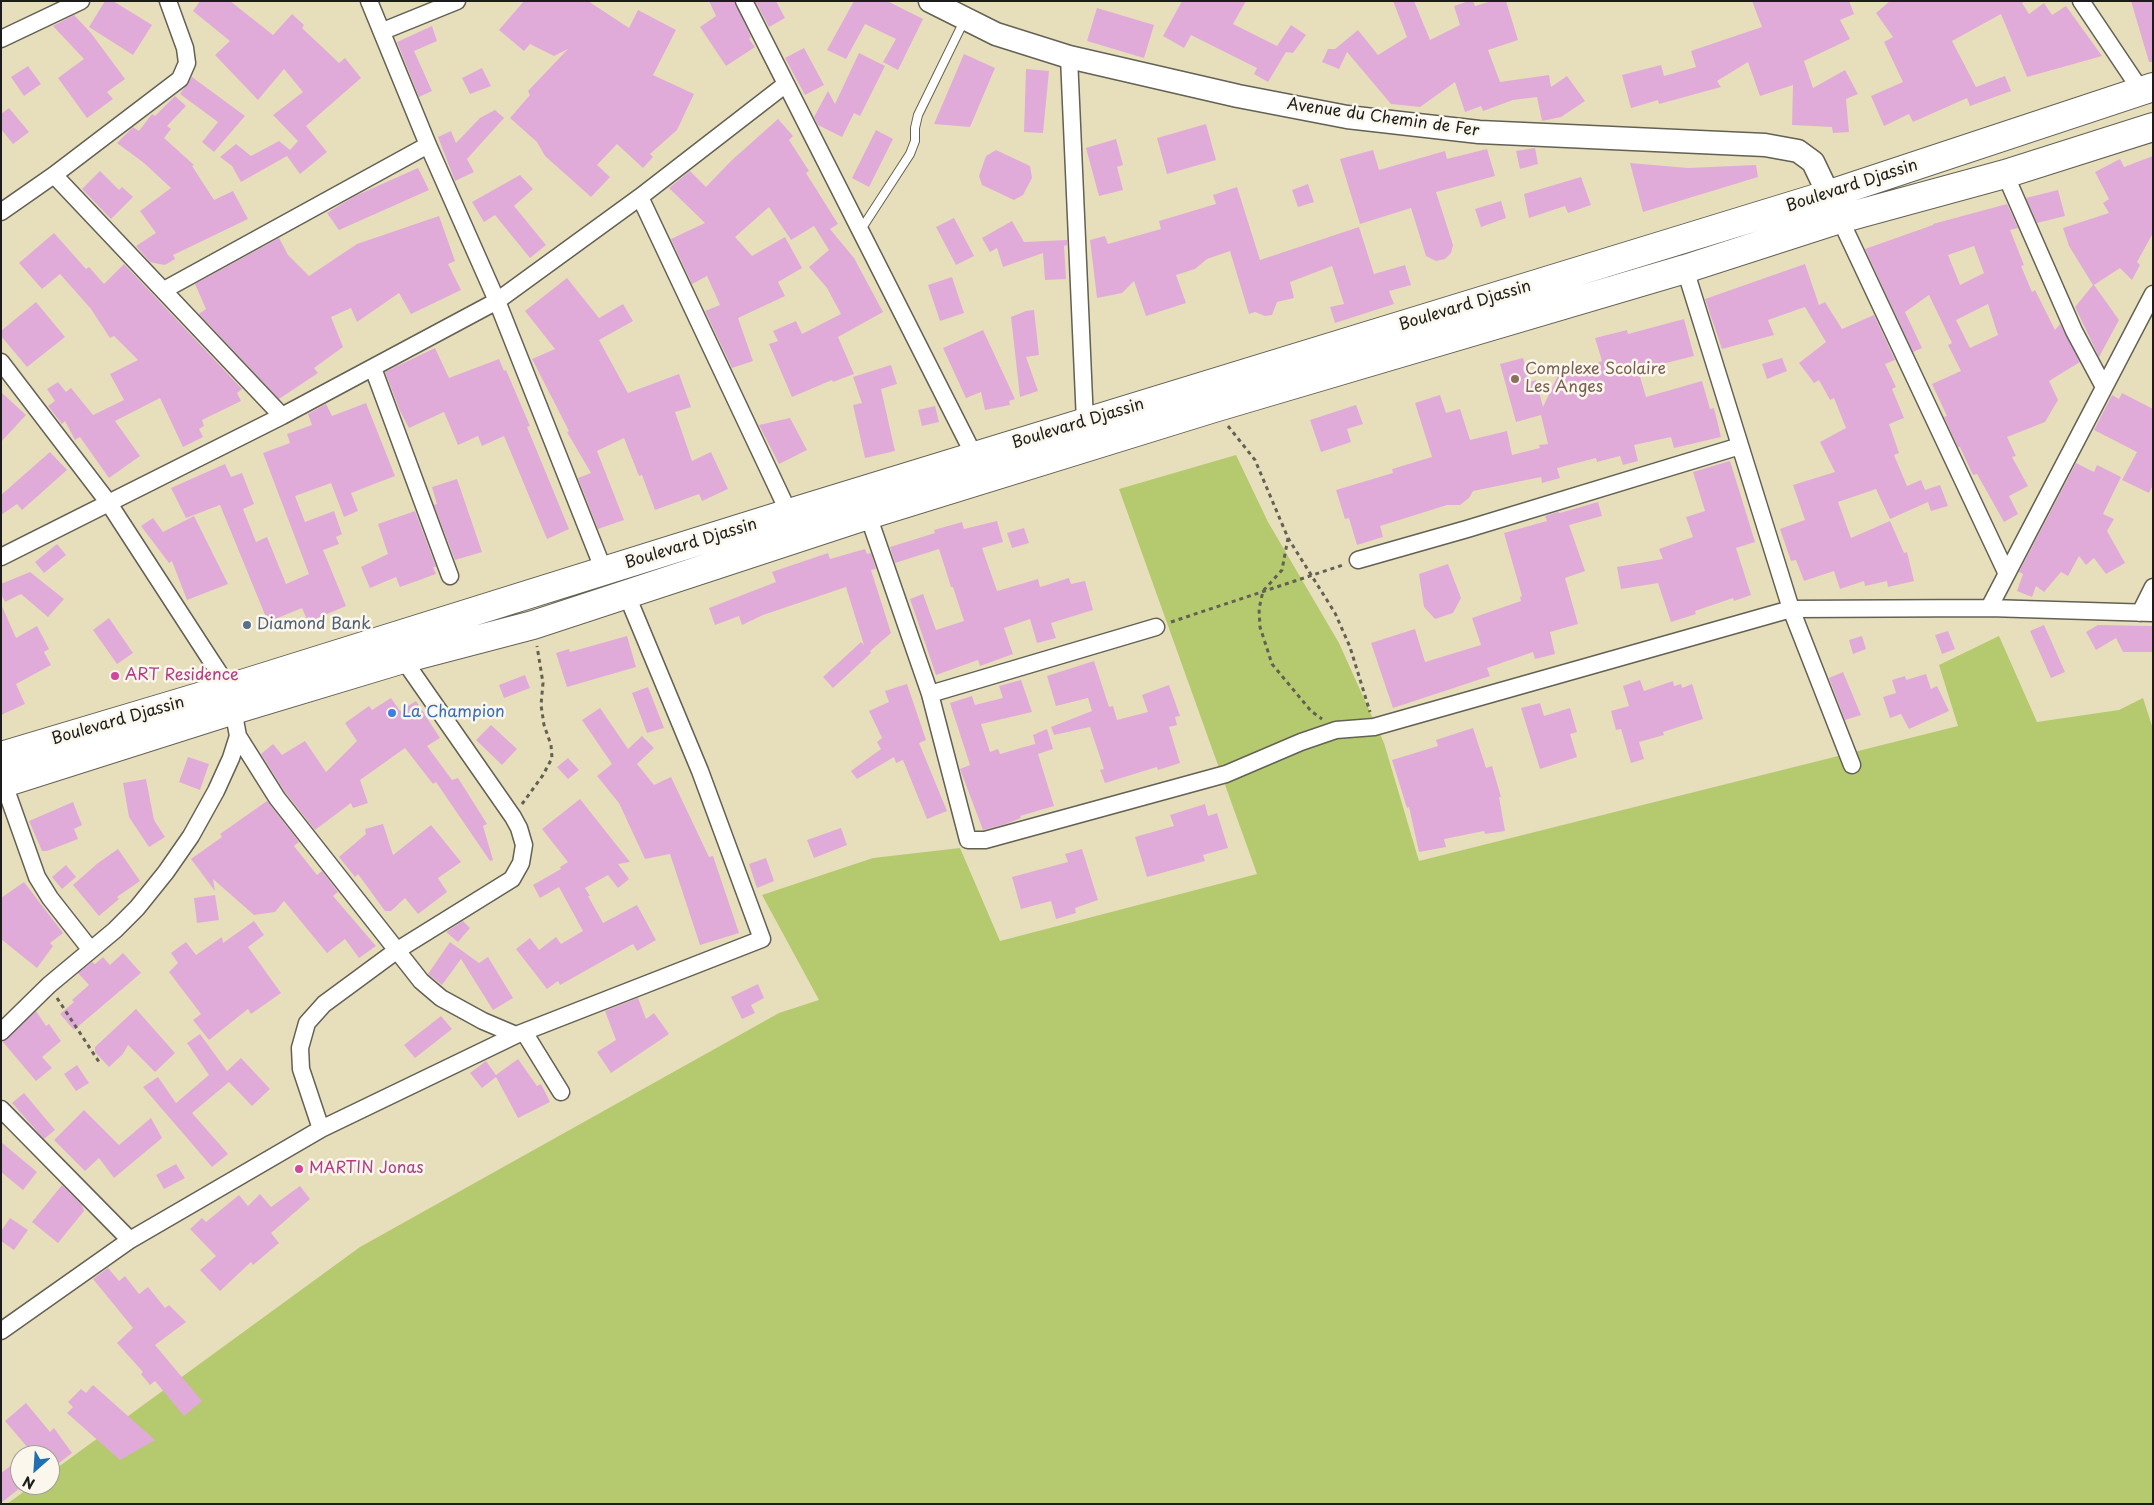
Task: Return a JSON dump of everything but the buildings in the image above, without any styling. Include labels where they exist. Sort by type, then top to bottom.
[{"type":"highway","name":"Boulevard Djassin","points":[[1,756],[233,711],[604,571],[1830,194],[2147,90]]},
{"type":"highway","name":"Boulevard Djassin","points":[[2,784],[402,659],[533,625],[868,515],[1214,408],[1685,269],[1840,219],[2005,174],[2153,127]]},
{"type":"street","points":[[1,39],[81,1]]},
{"type":"street","points":[[1,212],[54,175],[180,79],[187,63],[185,48],[168,1]]},
{"type":"street","points":[[369,1],[383,31],[428,145],[497,301],[604,571]]},
{"type":"street","points":[[383,31],[457,1]]},
{"type":"street","points":[[744,1],[975,456]]},
{"type":"street","name":"Avenue du Chemin de Fer","points":[[930,1],[996,34],[1069,57],[1238,96],[1347,117],[1479,132],[1764,145],[1798,151],[1813,162],[1830,194],[1840,219]]},
{"type":"street","points":[[2081,1],[2147,90]]},
{"type":"street","points":[[1069,57],[1085,422]]},
{"type":"street","points":[[1,557],[282,416],[497,301],[640,198],[786,84]]},
{"type":"street","points":[[164,290],[428,145]]},
{"type":"street","points":[[2005,174],[2074,331],[2104,387]]},
{"type":"street","points":[[54,175],[282,416]]},
{"type":"street","points":[[640,198],[789,513]]},
{"type":"street","points":[[1840,219],[2006,572]]},
{"type":"street","points":[[1685,269],[1791,610],[1852,765]]},
{"type":"street","points":[[1988,608],[2153,294]]},
{"type":"street","points":[[1,362],[108,502],[233,711],[277,798],[421,981],[441,998],[483,1021],[520,1033],[561,1092]]},
{"type":"street","points":[[373,368],[450,576]]},
{"type":"street","points":[[1358,560],[1740,446]]},
{"type":"street","points":[[868,515],[930,694],[968,840],[985,840],[1226,774],[1301,742],[1336,730],[1374,726],[1791,610],[1988,608],[2146,613],[2153,587]]},
{"type":"street","points":[[1992,542],[2022,544]]},
{"type":"street","points":[[1,1331],[130,1240],[321,1129],[520,1033],[762,939],[700,771],[626,593]]},
{"type":"street","points":[[930,694],[1156,627]]},
{"type":"street","points":[[321,1129],[301,1069],[300,1048],[307,1022],[324,1004],[396,951],[512,879],[521,863],[524,845],[519,828],[513,817],[402,659]]},
{"type":"street","points":[[1,1032],[49,985],[137,908],[166,872],[191,836],[216,791],[231,758],[233,711]]},
{"type":"street","points":[[2,784],[37,877],[50,898],[90,949]]},
{"type":"street","points":[[1,1109],[130,1240]]},
{"type":"lane","points":[[860,231],[910,154],[918,115],[965,20]]},
{"type":"path","points":[[1214,408],[1255,460],[1288,538],[1313,575],[1335,613],[1350,647],[1374,726]]},
{"type":"path","points":[[1288,538],[1282,570],[1263,591],[1259,609],[1260,627],[1272,664],[1311,711],[1336,730]]},
{"type":"path","points":[[1156,627],[1358,560]]},
{"type":"path","points":[[513,817],[543,775],[552,758],[551,744],[544,725],[541,705],[543,683],[533,625]]},
{"type":"path","points":[[49,985],[99,1062]]},
{"type":"green space","points":[[1236,455],[1268,522],[1339,643],[1384,743],[1419,861],[1958,726],[1939,665],[1999,636],[2037,722],[2119,710],[2143,698],[2153,729],[2153,1504],[7,1504],[19,1495],[60,1495],[60,1466],[360,1247],[779,1013],[819,1000],[762,895],[873,858],[960,848],[1000,941],[1257,874],[1119,489]]},
{"type":"place","name":"Complexe Scolaire Les Anges","points":[[1515,379]]},
{"type":"place","name":"Diamond Bank","points":[[247,625]]},
{"type":"place","name":"ART Residence","points":[[115,676]]},
{"type":"place","name":"La Champion","points":[[392,713]]},
{"type":"place","name":"MARTIN Jonas","points":[[299,1169]]}]
